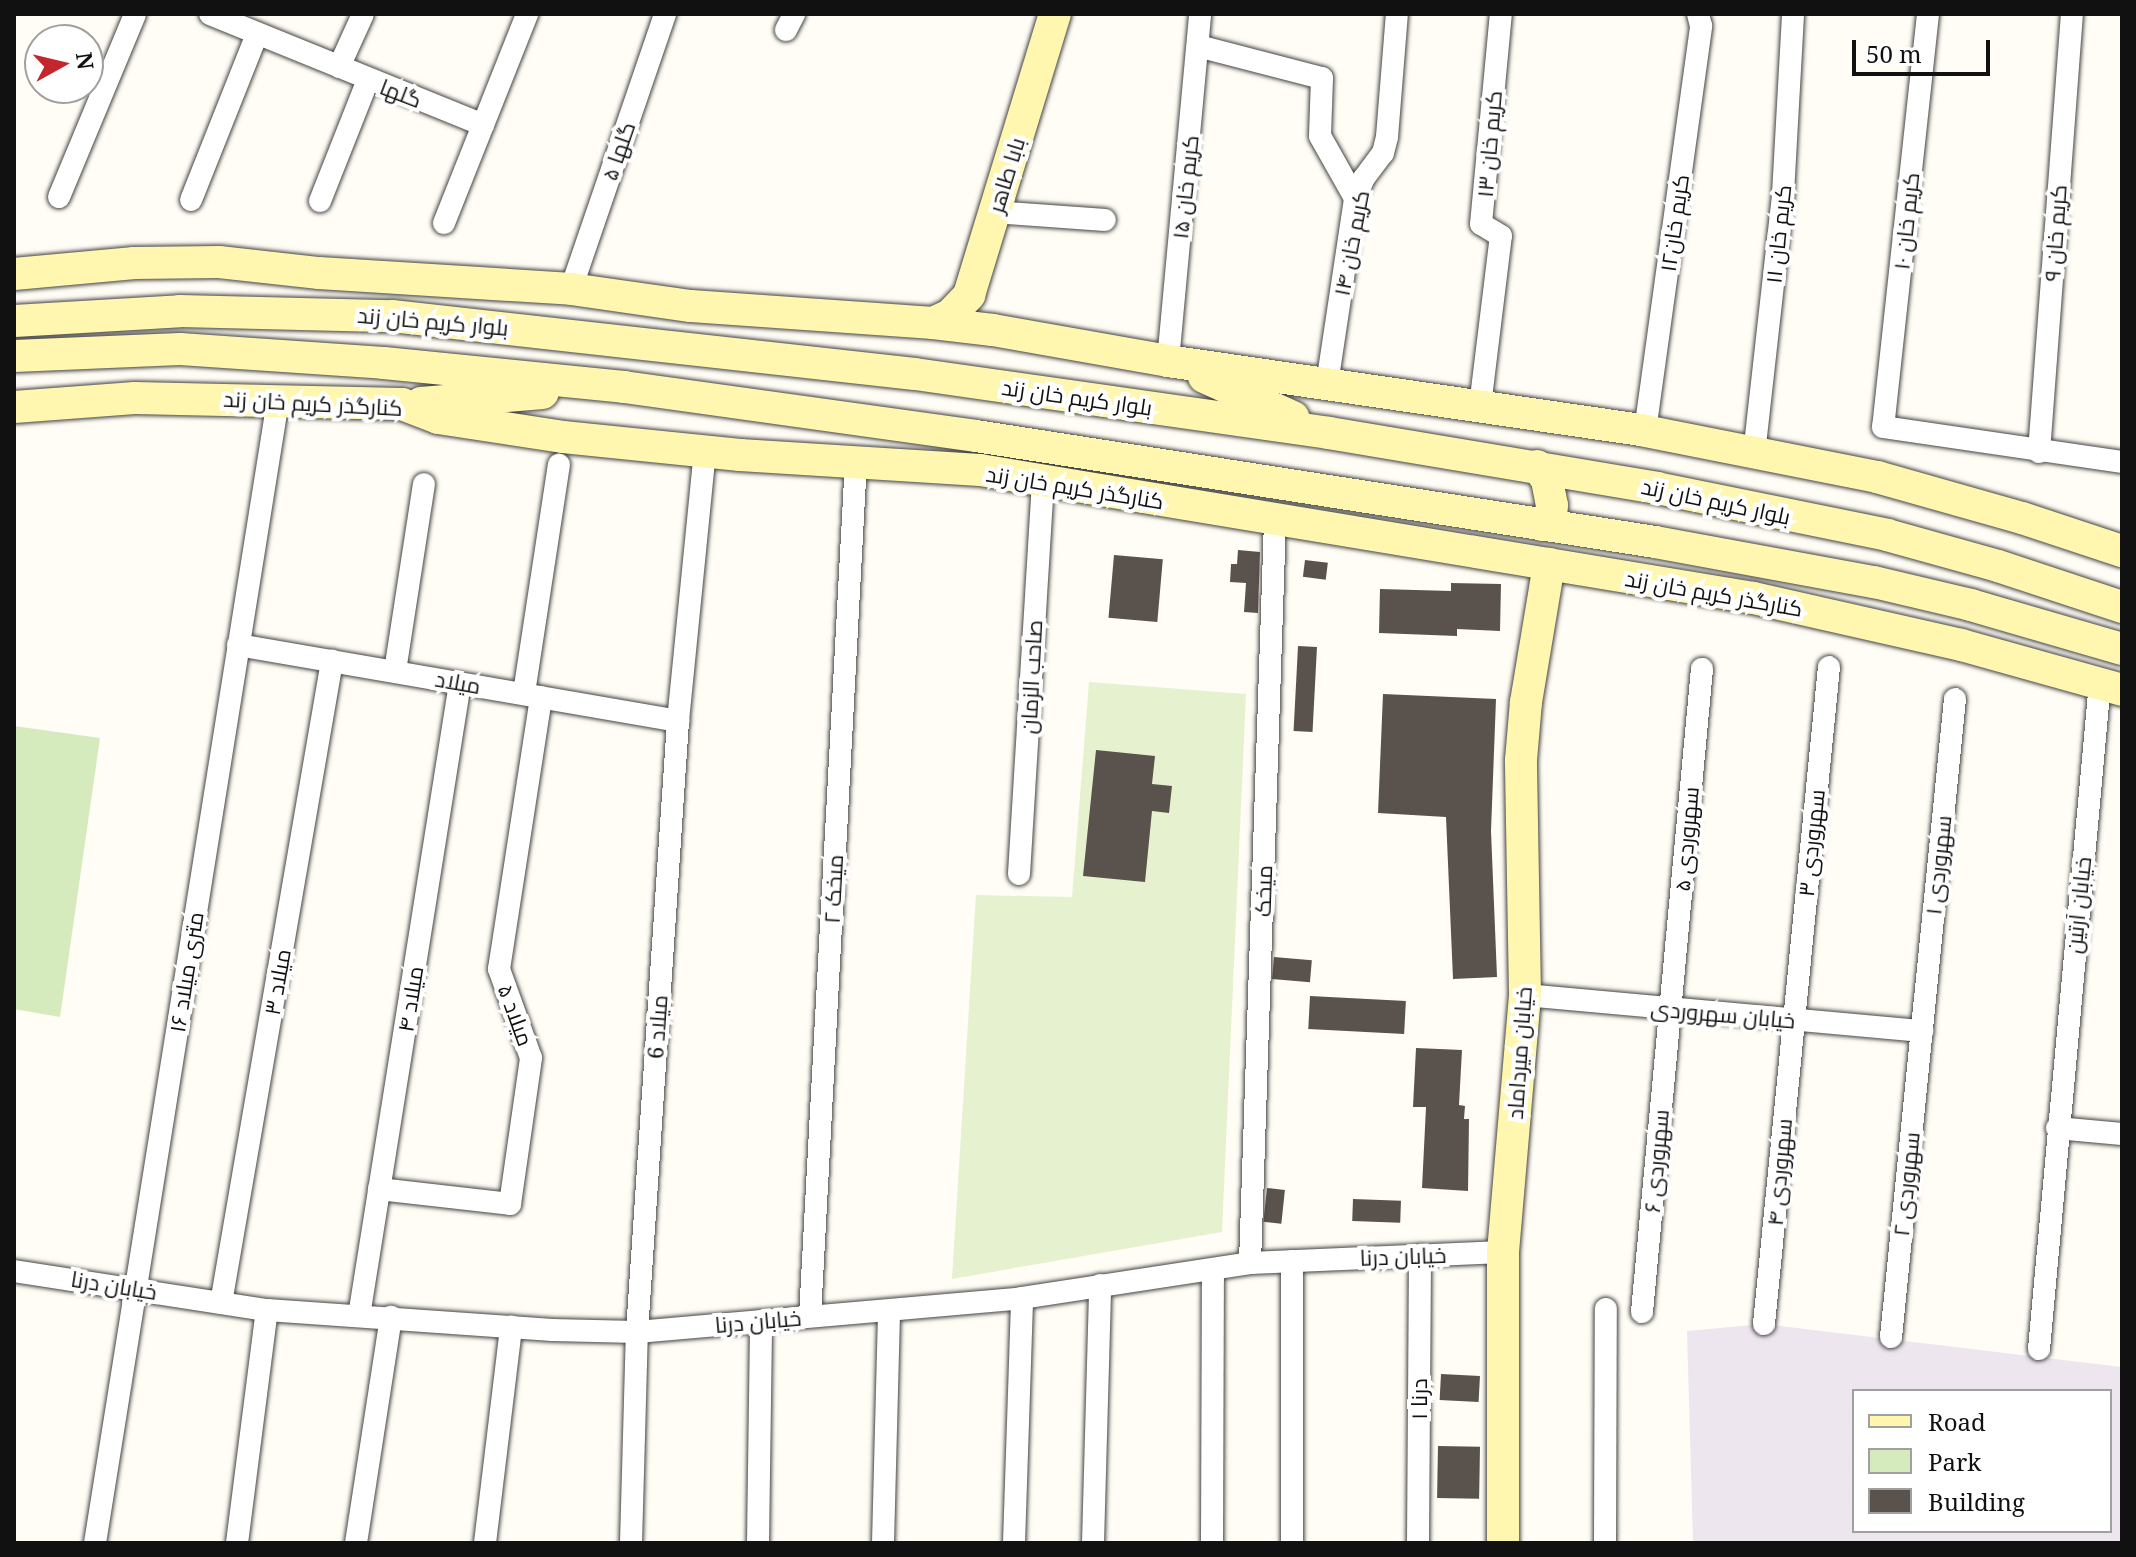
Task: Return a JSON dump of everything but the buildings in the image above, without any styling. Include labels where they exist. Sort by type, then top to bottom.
[{"type":"main road","name":"بابا طاهر","points":[[969,295],[1055,14]]},
{"type":"main road","points":[[14,274],[134,263],[219,262],[319,273],[571,289],[691,306],[993,330],[1168,361],[1645,431],[1877,477],[2122,551]]},
{"type":"main road","points":[[933,323],[950,315],[969,295],[993,330]]},
{"type":"main road","points":[[435,368],[446,320],[691,306]]},
{"type":"main road","name":"بلوار کریم خان زند","points":[[14,321],[221,310],[392,316],[915,374],[1329,433],[1657,488],[1887,535],[1998,566],[2122,607]]},
{"type":"main road","points":[[384,363],[392,316]]},
{"type":"main road","name":"بلوار کریم خان زند","points":[[14,356],[180,349],[384,363],[624,387],[990,438],[1655,542],[1818,572],[1971,605],[2122,649]]},
{"type":"main road","points":[[1168,361],[1329,433]]},
{"type":"main road","points":[[402,404],[624,387]]},
{"type":"main road","name":"کنارگذر کریم خان زند","points":[[14,407],[135,398],[402,404],[438,418],[563,437],[705,451],[946,468],[1043,481],[1549,564],[1812,611],[2111,686]]},
{"type":"main road","points":[[813,415],[946,468]]},
{"type":"main road","points":[[1537,466],[1547,480],[1552,505],[1551,517],[1542,525]]},
{"type":"main road","points":[[1655,542],[1650,513],[1657,488]]},
{"type":"main road","name":"خیابان میرداماد","points":[[1503,1543],[1503,1252],[1525,995],[1521,760],[1526,702],[1549,564]]},
{"type":"main road","points":[[1812,611],[1818,572]]},
{"type":"street","points":[[59,197],[135,14]]},
{"type":"street","points":[[339,67],[363,14]]},
{"type":"street","points":[[444,223],[527,14]]},
{"type":"street","name":"گلها ۵","points":[[571,289],[665,14]]},
{"type":"street","name":"کریم خان ۱۵","points":[[1168,361],[1200,14]]},
{"type":"street","name":"کریم خان ۱۴","points":[[1327,384],[1355,198],[1364,178],[1383,153],[1387,137],[1397,14]]},
{"type":"street","name":"کریم خان ۱۳","points":[[1480,406],[1501,236],[1481,224],[1501,14]]},
{"type":"street","name":"کریم خان۱۲","points":[[1645,431],[1701,26],[1698,14]]},
{"type":"street","name":"کریم خان ۱۱","points":[[1754,454],[1783,194],[1793,14]]},
{"type":"street","name":"کریم خان ۱۰","points":[[1928,14],[1883,427],[2039,452]]},
{"type":"street","name":"کریم خان ۹","points":[[2039,452],[2072,14]]},
{"type":"street","name":"گلها","points":[[215,15],[483,125]]},
{"type":"street","points":[[191,200],[257,34]]},
{"type":"street","points":[[1198,46],[1322,78],[1320,136],[1355,198]]},
{"type":"street","points":[[320,201],[368,80]]},
{"type":"street","points":[[994,212],[1105,220]]},
{"type":"street","name":"۱۶ متری میلاد","points":[[95,1543],[278,400]]},
{"type":"street","name":"میلاد 6","points":[[631,1543],[637,1332],[678,721],[705,451]]},
{"type":"street","points":[[2039,452],[2122,462]]},
{"type":"street","name":"میخک ۲","points":[[810,1316],[856,462]]},
{"type":"street","points":[[532,695],[559,465]]},
{"type":"street","name":"صاحب الزمان","points":[[1019,874],[1043,481]]},
{"type":"street","points":[[395,671],[424,484]]},
{"type":"street","name":"میخک","points":[[1250,1263],[1275,520]]},
{"type":"street","name":"میلاد","points":[[238,645],[678,721]]},
{"type":"street","name":"میلاد ۳","points":[[221,1303],[332,661]]},
{"type":"street","name":"سهروردی ۳","points":[[1793,1020],[1829,667]]},
{"type":"street","name":"سهروردی ۵","points":[[1670,1009],[1702,669]]},
{"type":"street","name":"میلاد ۴","points":[[359,1316],[460,683]]},
{"type":"street","name":"خیابان آرتین","points":[[2039,1349],[2057,1128],[2111,686]]},
{"type":"street","name":"میلاد ۵","points":[[379,1189],[510,1204],[531,1058],[499,969],[532,695]]},
{"type":"street","name":"سهروردی ۱","points":[[1922,1031],[1955,699]]},
{"type":"street","name":"خیابان سهروردی","points":[[1525,995],[1922,1031]]},
{"type":"street","name":"سهروردی ۶","points":[[1642,1312],[1670,1009]]},
{"type":"street","name":"سهروردی ۴","points":[[1764,1324],[1793,1020]]},
{"type":"street","name":"سهروردی ۲","points":[[1891,1337],[1922,1031]]},
{"type":"street","points":[[2057,1128],[2122,1134]]},
{"type":"street","name":"خیابان درنا","points":[[14,1271],[267,1310],[511,1327],[637,1332],[1022,1298],[1250,1263],[1503,1252]]},
{"type":"street","name":"درنا ۱","points":[[1418,1543],[1420,1255]]},
{"type":"street","points":[[1292,1261],[1292,1543]]},
{"type":"street","points":[[1212,1543],[1213,1270]]},
{"type":"street","points":[[1093,1543],[1100,1285]]},
{"type":"street","points":[[1014,1543],[1022,1298]]},
{"type":"street","points":[[1605,1543],[1606,1309]]},
{"type":"street","points":[[237,1543],[267,1310]]},
{"type":"street","points":[[883,1543],[889,1311]]},
{"type":"street","points":[[356,1543],[391,1317]]},
{"type":"street","points":[[758,1543],[761,1321]]},
{"type":"street","points":[[485,1543],[511,1327]]},
{"type":"shaded area","points":[[1764,1324],[2122,1367],[2122,1543],[1693,1543],[1687,1331]]},
{"type":"green space","points":[[1089,682],[1246,694],[1222,1232],[952,1279],[976,895],[1072,897]]},
{"type":"green space","points":[[14,726],[100,738],[60,1017],[14,1009]]}]
